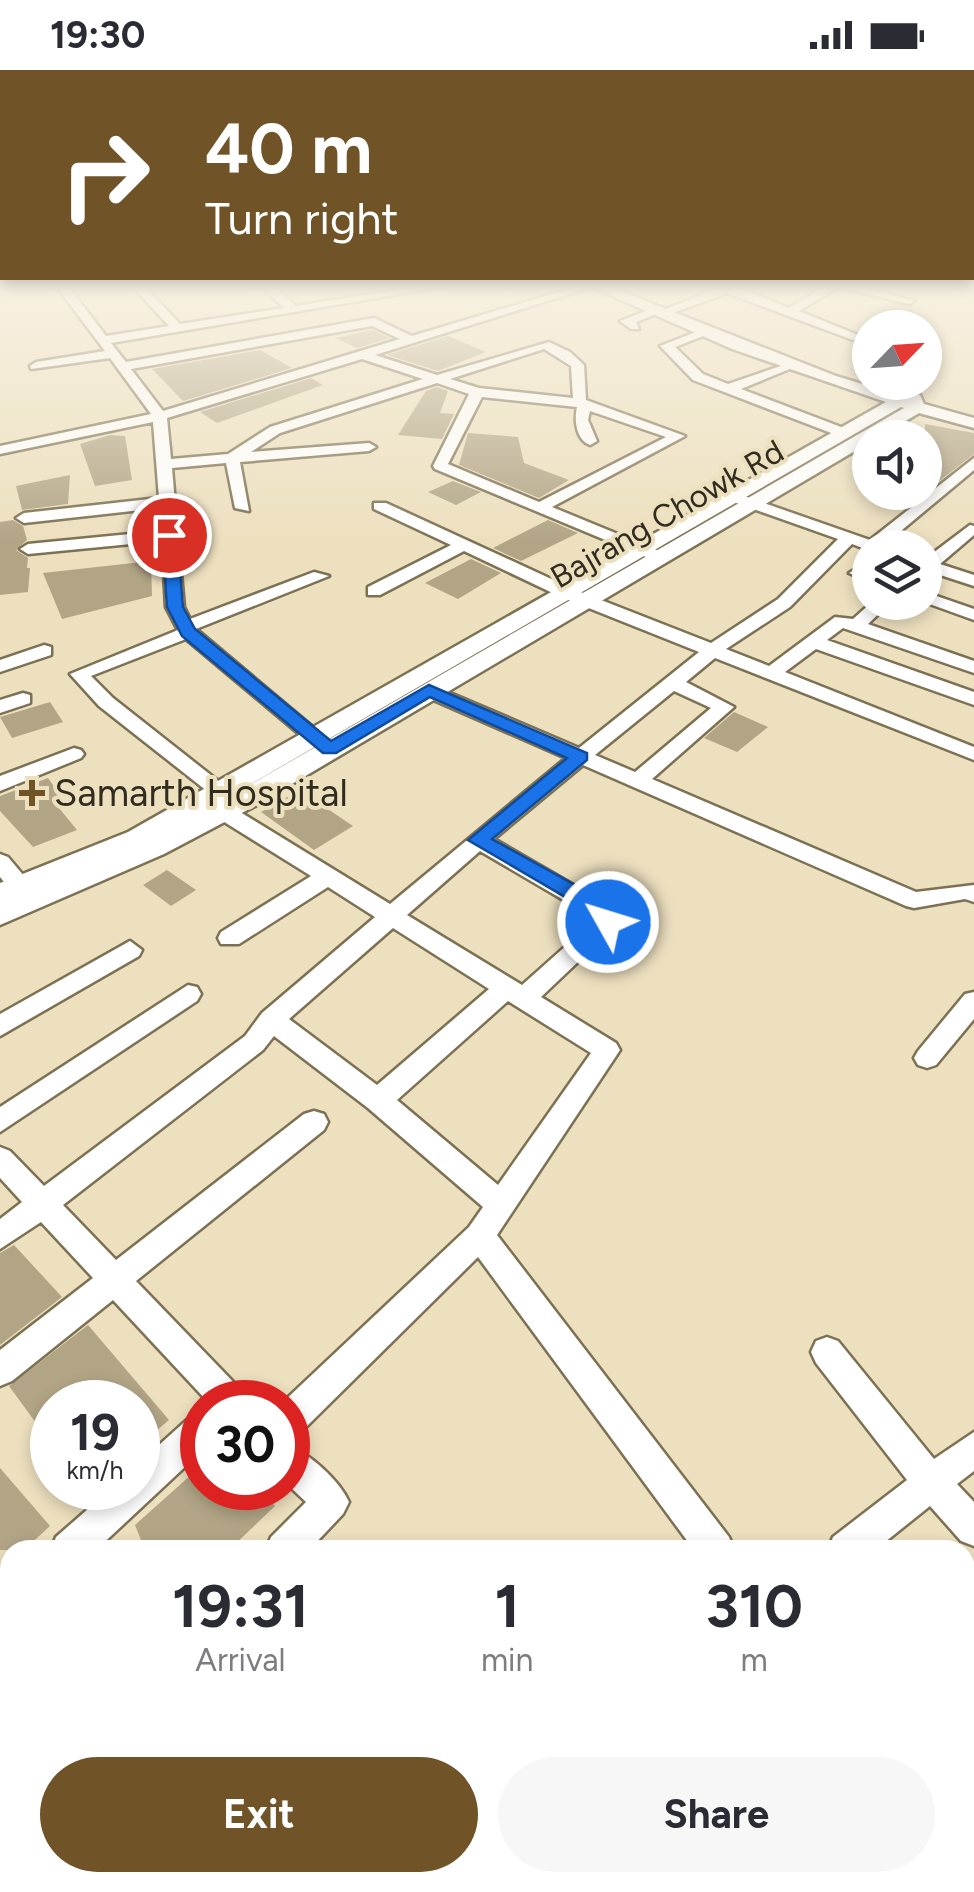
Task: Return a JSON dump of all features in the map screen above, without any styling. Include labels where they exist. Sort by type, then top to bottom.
[{"type":"street","points":[[129,372],[160,416],[175,607],[186,629],[322,744]]},
{"type":"street","points":[[0,450],[160,416],[306,372]]},
{"type":"street","points":[[421,372],[477,392],[582,403],[678,436],[539,508]]},
{"type":"street","points":[[232,458],[275,430],[460,372]]},
{"type":"street","points":[[582,372],[581,420],[590,441]]},
{"type":"street","points":[[693,372],[844,434]]},
{"type":"street","points":[[728,388],[768,372]]},
{"type":"street","points":[[809,372],[974,423]]},
{"type":"street","points":[[828,372],[910,403],[974,414]]},
{"type":"street","points":[[477,392],[440,466],[650,554]]},
{"type":"street","name":"Bajrang Chowk Rd","points":[[742,500],[844,434],[910,403]]},
{"type":"street","name":"Bajrang Chowk Rd","points":[[322,744],[910,403]]},
{"type":"street","points":[[166,464],[369,447]]},
{"type":"street","points":[[232,458],[243,508]]},
{"type":"street","points":[[896,530],[972,467]]},
{"type":"street","points":[[0,1236],[254,1043],[271,1020],[478,840],[713,650],[784,602],[850,538],[742,500]]},
{"type":"street","points":[[24,518],[166,502]]},
{"type":"street","points":[[380,506],[576,596],[974,754]]},
{"type":"street","points":[[942,552],[970,530]]},
{"type":"street","points":[[28,550],[169,535]]},
{"type":"street","points":[[374,591],[464,545]]},
{"type":"street","points":[[942,570],[974,581]]},
{"type":"street","points":[[310,1400],[480,1236],[606,1050],[328,876],[217,801],[80,674],[320,576]]},
{"type":"street","name":"Bajrang Chowk Rd","points":[[0,915],[17,894],[155,848],[217,801],[429,690],[576,596]]},
{"type":"street","points":[[942,603],[974,615]]},
{"type":"street","points":[[857,625],[863,620]]},
{"type":"street","points":[[772,673],[836,622],[857,625],[974,667]]},
{"type":"street","points":[[812,641],[974,699]]},
{"type":"street","points":[[0,666],[44,651]]},
{"type":"street","points":[[638,781],[724,707],[673,682]]},
{"type":"street","points":[[429,690],[914,900],[972,889]]},
{"type":"street","points":[[0,707],[24,698]]},
{"type":"street","points":[[0,784],[74,754]]},
{"type":"street","points":[[378,1100],[608,922],[608,915],[478,840]]},
{"type":"street","points":[[0,862],[17,894]]},
{"type":"street","points":[[230,938],[328,876]]},
{"type":"street","points":[[0,1026],[130,950]]},
{"type":"street","points":[[0,1121],[188,994]]},
{"type":"street","points":[[928,1058],[974,1001]]},
{"type":"street","points":[[271,1020],[378,1100],[502,1205]]},
{"type":"street","points":[[0,1370],[314,1122]]},
{"type":"street","points":[[0,1159],[209,1380]]},
{"type":"street","points":[[480,1236],[708,1540]]},
{"type":"street","points":[[827,1352],[931,1482],[974,1528]]},
{"type":"street","points":[[858,1540],[974,1449]]},
{"type":"street","points":[[80,1540],[180,1450]]},
{"type":"street","points":[[294,1540],[330,1502],[310,1483]]},
{"type":"building","points":[[155,372],[279,372],[183,401]]},
{"type":"building","points":[[311,378],[323,385],[217,423],[200,412]]},
{"type":"building","points":[[437,387],[448,391],[440,413],[454,414],[442,439],[398,435],[426,391]]},
{"type":"building","points":[[942,427],[974,433],[974,454],[942,479]]},
{"type":"building","points":[[468,433],[518,437],[524,463],[569,480],[539,498],[459,465]]},
{"type":"building","points":[[110,435],[125,436],[132,480],[95,486],[80,444]]},
{"type":"building","points":[[70,475],[68,504],[22,510],[16,486]]},
{"type":"building","points":[[453,481],[481,492],[456,505],[428,492]]},
{"type":"building","points":[[13,520],[23,526],[27,540],[16,550],[28,558],[28,592],[0,595],[0,522]]},
{"type":"building","points":[[548,520],[578,533],[521,561],[493,548]]},
{"type":"building","points":[[471,559],[501,573],[458,599],[425,583]]},
{"type":"building","points":[[151,561],[152,596],[62,619],[43,573]]},
{"type":"building","points":[[50,702],[63,722],[12,738],[0,717]]},
{"type":"building","points":[[734,712],[768,727],[737,752],[704,738]]},
{"type":"building","points":[[48,778],[63,799],[54,802],[77,830],[33,847],[0,811],[0,796]]},
{"type":"building","points":[[293,794],[310,797],[353,826],[314,850],[261,812]]},
{"type":"building","points":[[167,870],[196,890],[171,906],[143,885]]},
{"type":"building","points":[[14,1245],[62,1297],[0,1345],[0,1253]]},
{"type":"building","points":[[88,1325],[135,1380],[30,1380],[30,1415],[9,1386]]},
{"type":"building","points":[[160,1409],[169,1420],[160,1428]]},
{"type":"building","points":[[0,1468],[30,1503],[30,1510],[36,1510],[50,1526],[35,1540],[0,1540]]},
{"type":"building","points":[[180,1485],[180,1510],[271,1510],[239,1540],[141,1540],[135,1525],[152,1510],[160,1510],[160,1503]]},
{"type":"place","name":"Samarth Hospital","points":[[32,793]]},
{"type":"route","points":[[169,535],[175,607],[188,632],[330,749],[429,690],[580,756],[478,840],[604,910],[608,922]]}]
